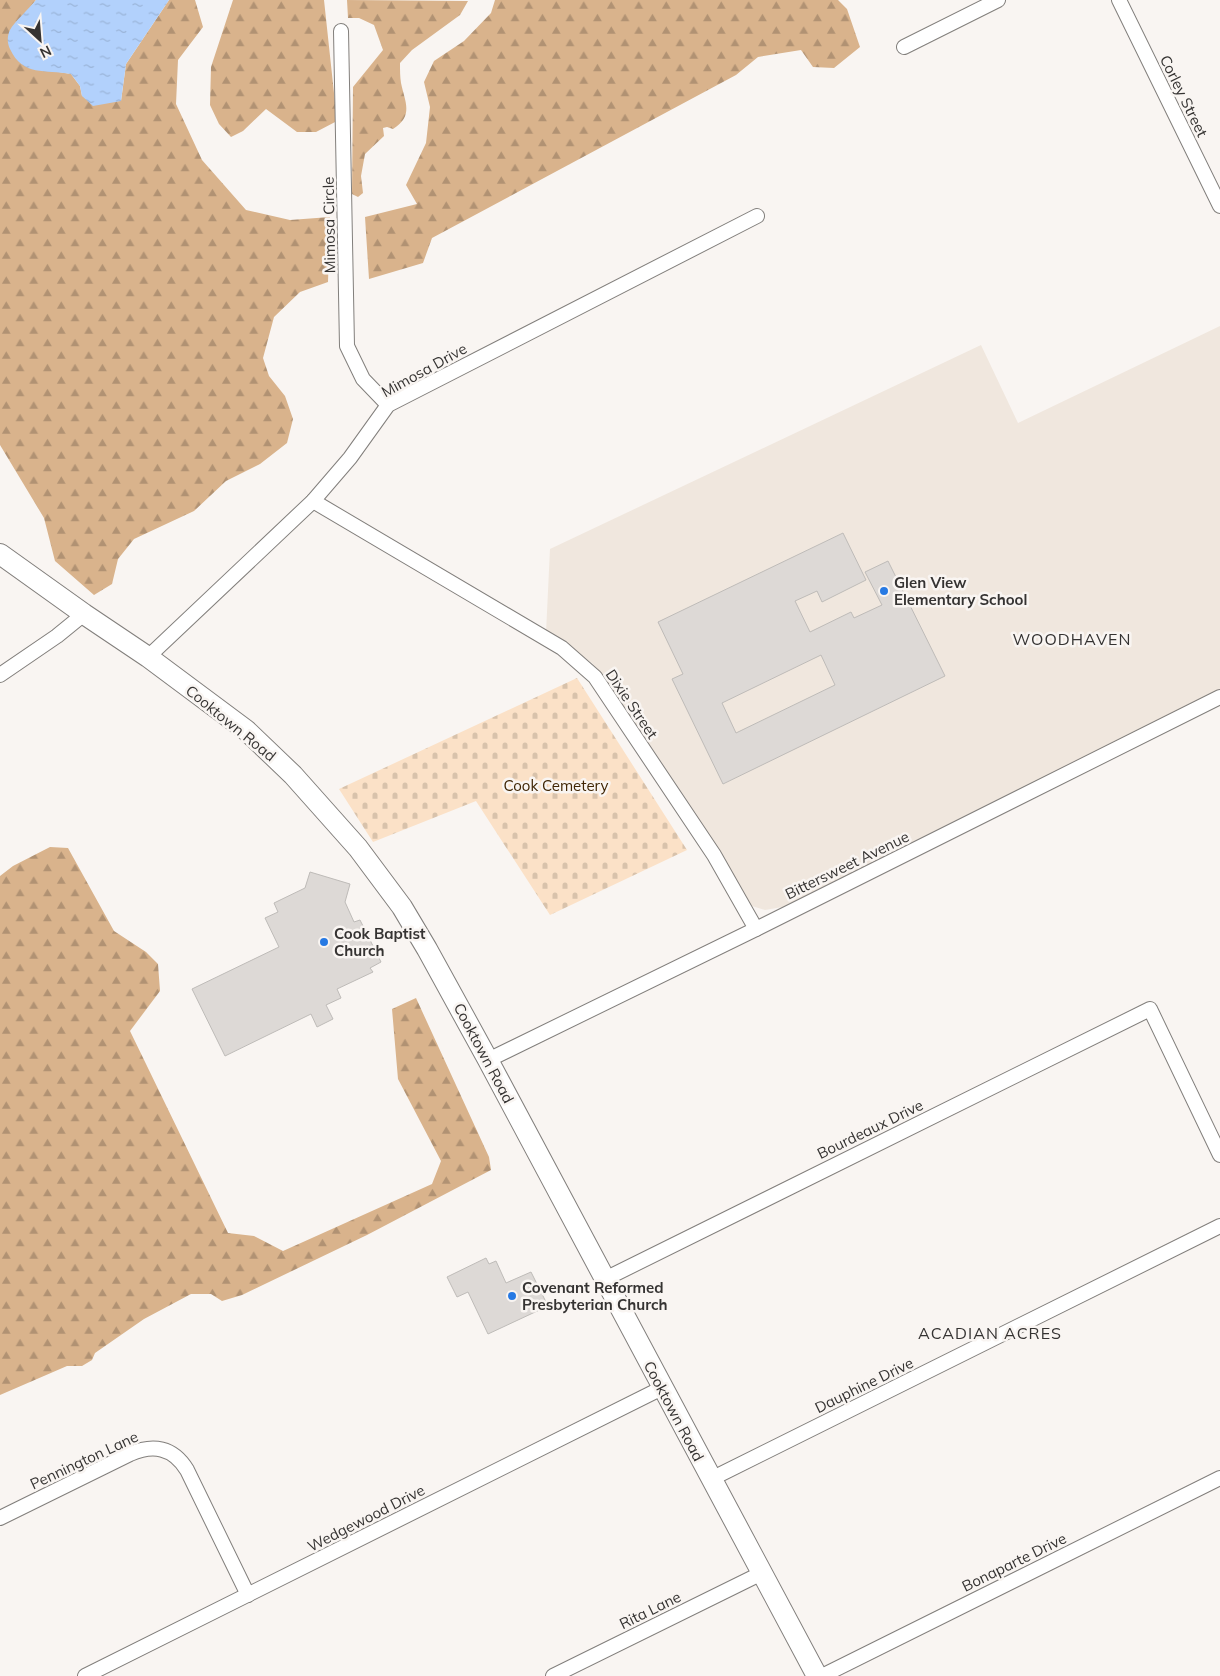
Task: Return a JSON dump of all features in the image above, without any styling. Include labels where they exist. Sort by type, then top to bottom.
[{"type":"street","points":[[904,46],[998,0]]},
{"type":"street","name":"Corley Street","points":[[1119,0],[1220,206]]},
{"type":"street","name":"Mimosa Circle","points":[[341,32],[347,346],[363,379],[388,404]]},
{"type":"street","name":"Mimosa Drive","points":[[148,657],[313,501],[350,458],[388,404],[757,216]]},
{"type":"street","name":"Dixie Street","points":[[313,501],[562,648],[596,677],[714,855],[756,929]]},
{"type":"street","name":"Cooktown Road","points":[[0,554],[148,657],[246,730],[293,775],[358,848],[402,907],[488,1060],[817,1676]]},
{"type":"street","points":[[0,675],[57,636],[84,614]]},
{"type":"street","name":"Bittersweet Avenue","points":[[488,1060],[1220,698]]},
{"type":"street","name":"Bourdeaux Drive","points":[[605,1279],[1150,1009],[1220,1155]]},
{"type":"street","name":"Dauphine Drive","points":[[711,1479],[1220,1226]]},
{"type":"street","name":"Wedgewood Drive","points":[[85,1676],[662,1388]]},
{"type":"street","name":"Pennington Lane","points":[[0,1518],[135,1452],[151,1447],[162,1450],[173,1454],[181,1461],[248,1595]]},
{"type":"street","name":"Bonaparte Drive","points":[[822,1676],[1220,1478]]},
{"type":"street","name":"Rita Lane","points":[[553,1676],[762,1574]]},
{"type":"shaded area","name":"Glen View Elementary School","points":[[1220,326],[1220,690],[788,906],[765,910],[752,906],[604,678],[592,663],[546,633],[550,549],[981,345],[1018,423]]},
{"type":"green space","points":[[0,0],[36,0],[28,10],[53,71],[71,74],[80,86],[82,96],[121,101],[126,64],[169,0],[195,0],[203,27],[178,60],[176,104],[202,160],[246,210],[290,220],[330,217],[328,282],[300,292],[274,317],[263,358],[269,376],[285,396],[293,419],[287,443],[260,464],[226,481],[194,511],[134,539],[118,559],[112,584],[94,595],[55,561],[44,518],[0,445]]},
{"type":"green space","points":[[233,0],[324,0],[337,121],[316,132],[297,132],[266,109],[243,131],[231,137],[219,124],[210,105],[211,67]]},
{"type":"green space","points":[[347,0],[468,1],[460,15],[412,50],[400,63],[406,114],[400,124],[393,129],[383,128],[384,136],[365,154],[361,176],[363,193],[358,197],[352,194],[353,87],[383,50],[374,25],[359,18],[348,18]]},
{"type":"green space","points":[[495,0],[838,0],[847,9],[860,47],[834,68],[813,67],[801,50],[758,57],[736,75],[432,238],[423,263],[369,279],[365,217],[417,204],[406,185],[426,143],[430,107],[424,82],[434,61],[464,41],[491,13]]},
{"type":"green space","name":"Cook Cemetery","points":[[577,678],[687,850],[550,915],[476,801],[373,842],[339,789]]},
{"type":"green space","points":[[50,847],[68,848],[114,931],[146,952],[158,964],[160,991],[130,1031],[228,1233],[254,1236],[283,1251],[432,1184],[441,1161],[398,1079],[392,1009],[416,998],[489,1157],[491,1170],[367,1235],[242,1295],[222,1301],[211,1294],[191,1294],[144,1319],[95,1353],[92,1360],[82,1366],[67,1366],[0,1395],[0,876],[13,866]]},
{"type":"water","points":[[36,0],[169,0],[126,64],[121,101],[93,106],[82,96],[80,86],[71,74],[28,68],[15,58],[10,49],[8,35],[10,30]]},
{"type":"building","points":[[843,533],[866,580],[822,602],[817,591],[795,601],[810,632],[851,612],[854,618],[882,605],[865,572],[888,561],[945,676],[723,784],[672,679],[683,674],[658,622]],"holes":[[[821,655],[835,685],[736,733],[722,703]]]},
{"type":"building","points":[[310,872],[350,884],[345,902],[354,922],[360,920],[381,962],[370,968],[373,972],[337,989],[341,998],[326,1005],[333,1019],[317,1027],[311,1014],[225,1056],[192,989],[279,947],[265,918],[278,912],[274,903],[305,888]]},
{"type":"building","name":"Covenant Reformed Presbyterian Church","points":[[486,1258],[489,1264],[496,1261],[506,1283],[531,1272],[548,1306],[488,1334],[468,1292],[457,1297],[447,1277]]},
{"type":"place","name":"Glen View Elementary School","points":[[884,591]]},
{"type":"place","name":"Cook Baptist Church","points":[[324,942]]},
{"type":"place","name":"Covenant Reformed Presbyterian Church","points":[[512,1296]]},
{"type":"district","name":"WOODHAVEN","points":[[1072,639]]},
{"type":"district","name":"ACADIAN ACRES","points":[[990,1333]]}]
